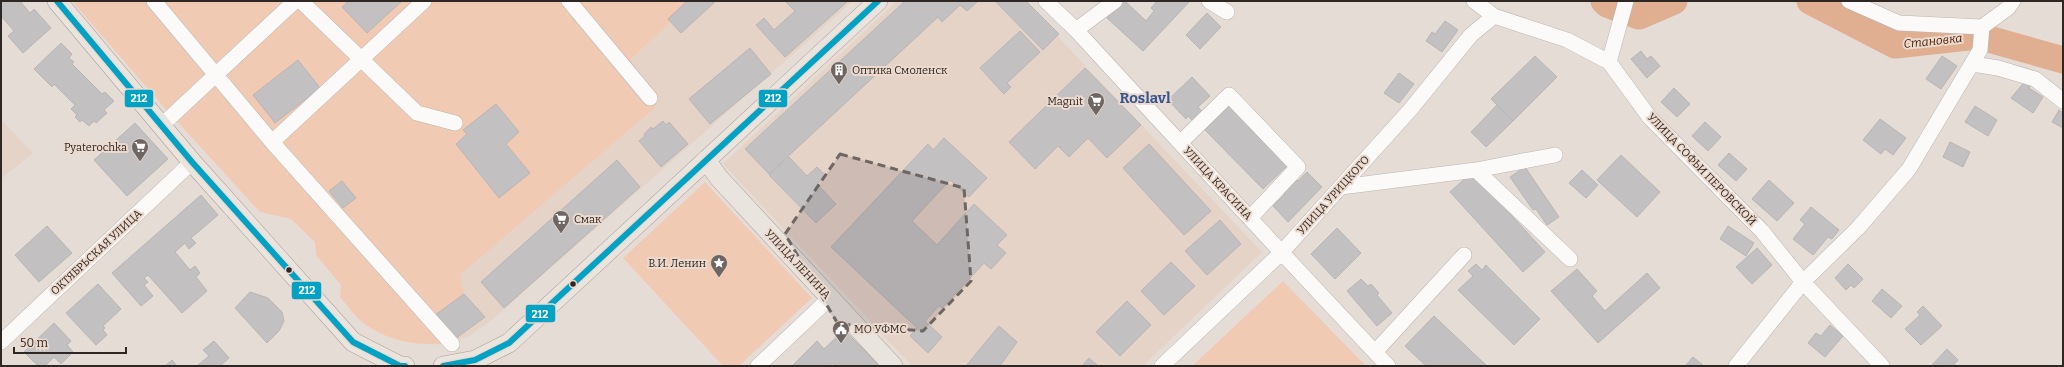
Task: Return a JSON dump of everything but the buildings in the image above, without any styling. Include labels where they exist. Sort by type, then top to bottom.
[{"type":"main road","points":[[57,1],[192,162],[376,366]]},
{"type":"main road","points":[[479,366],[509,343],[878,1]]},
{"type":"main road","name":"УЛИЦА ЛЕНИНА","points":[[706,160],[719,178],[893,366]]},
{"type":"main road","points":[[353,342],[400,366],[405,366]]},
{"type":"main road","points":[[443,366],[475,360],[509,343]]},
{"type":"street","points":[[154,1],[215,76],[272,142],[452,344]]},
{"type":"street","points":[[162,125],[295,1]]},
{"type":"street","points":[[301,1],[417,114],[455,123]]},
{"type":"street","points":[[272,142],[424,1]]},
{"type":"street","points":[[569,1],[650,98]]},
{"type":"street","name":"УЛИЦА КРАСИНА","points":[[1046,1],[1076,30],[1281,253],[1388,366]]},
{"type":"street","points":[[1076,30],[1115,1]]},
{"type":"street","points":[[1209,1],[1227,12]]},
{"type":"street","name":"УЛИЦА СОФЬИ ПЕРОВСКОЙ","points":[[1474,1],[1494,16],[1567,40],[1609,62],[1650,118],[1762,231],[1803,282],[1882,366]]},
{"type":"street","points":[[1609,62],[1626,1]]},
{"type":"street","points":[[1849,1],[1899,23],[1981,30],[2008,8],[2013,1]]},
{"type":"street","name":"УЛИЦА УРИЦКОГО","points":[[1162,366],[1281,253],[1410,110],[1471,35],[1494,16]]},
{"type":"street","points":[[1736,366],[1803,282],[1858,228],[1909,170],[1973,64],[1980,50],[1981,30]]},
{"type":"street","points":[[1973,64],[1998,68],[2035,79],[2063,101]]},
{"type":"street","points":[[1180,143],[1229,95],[1298,167],[1250,218]]},
{"type":"street","points":[[1341,187],[1476,170],[1555,155]]},
{"type":"street","name":"ОКТЯБРЬСКАЯ УЛИЦА","points":[[1,342],[192,162]]},
{"type":"street","points":[[1476,170],[1570,259]]},
{"type":"street","points":[[1374,352],[1464,255]]},
{"type":"street","points":[[758,366],[830,298]]},
{"type":"highlighted area","points":[[840,154],[964,188],[971,281],[923,331],[838,324],[785,234]]},
{"type":"shaded area","points":[[72,1],[693,1],[631,59],[650,98],[658,105],[460,275],[464,294],[452,344],[428,344],[406,342],[395,339],[374,330],[363,323],[340,297],[341,285],[316,255],[315,242],[291,219],[260,212],[162,105]]},
{"type":"shaded area","points":[[693,1],[853,1],[492,320],[468,337],[455,339],[464,294],[459,275],[657,105],[650,98],[631,59]]},
{"type":"shaded area","points":[[897,1],[1024,1],[1262,252],[1143,366],[912,366],[723,164]]},
{"type":"shaded area","points":[[1,120],[33,153],[1,179]]},
{"type":"shaded area","points":[[705,182],[812,298],[739,366],[723,366],[623,258]]},
{"type":"shaded area","points":[[1283,281],[1366,366],[1192,366]]},
{"type":"waterway","name":"Становка","points":[[1604,1],[1607,4],[1639,16],[1674,1]]},
{"type":"waterway","name":"Становка","points":[[1810,1],[1895,45],[1978,36],[2063,60]]},
{"type":"transit line","name":"212","points":[[57,1],[192,162],[353,342],[400,366],[405,366]]},
{"type":"transit line","name":"212","points":[[443,366],[475,360],[509,343],[878,1]]},
{"type":"place","name":"Оптика Смоленск","points":[[839,85]]},
{"type":"place","name":"Magnit","points":[[1096,116]]},
{"type":"place","name":"Pyaterochka","points":[[140,162]]},
{"type":"place","name":"Смак","points":[[561,234]]},
{"type":"place","name":"В.И. Ленин","points":[[719,278]]},
{"type":"place","name":"МО УФМС","points":[[841,344]]},
{"type":"district","name":"Roslavl","points":[[1145,98]]}]
